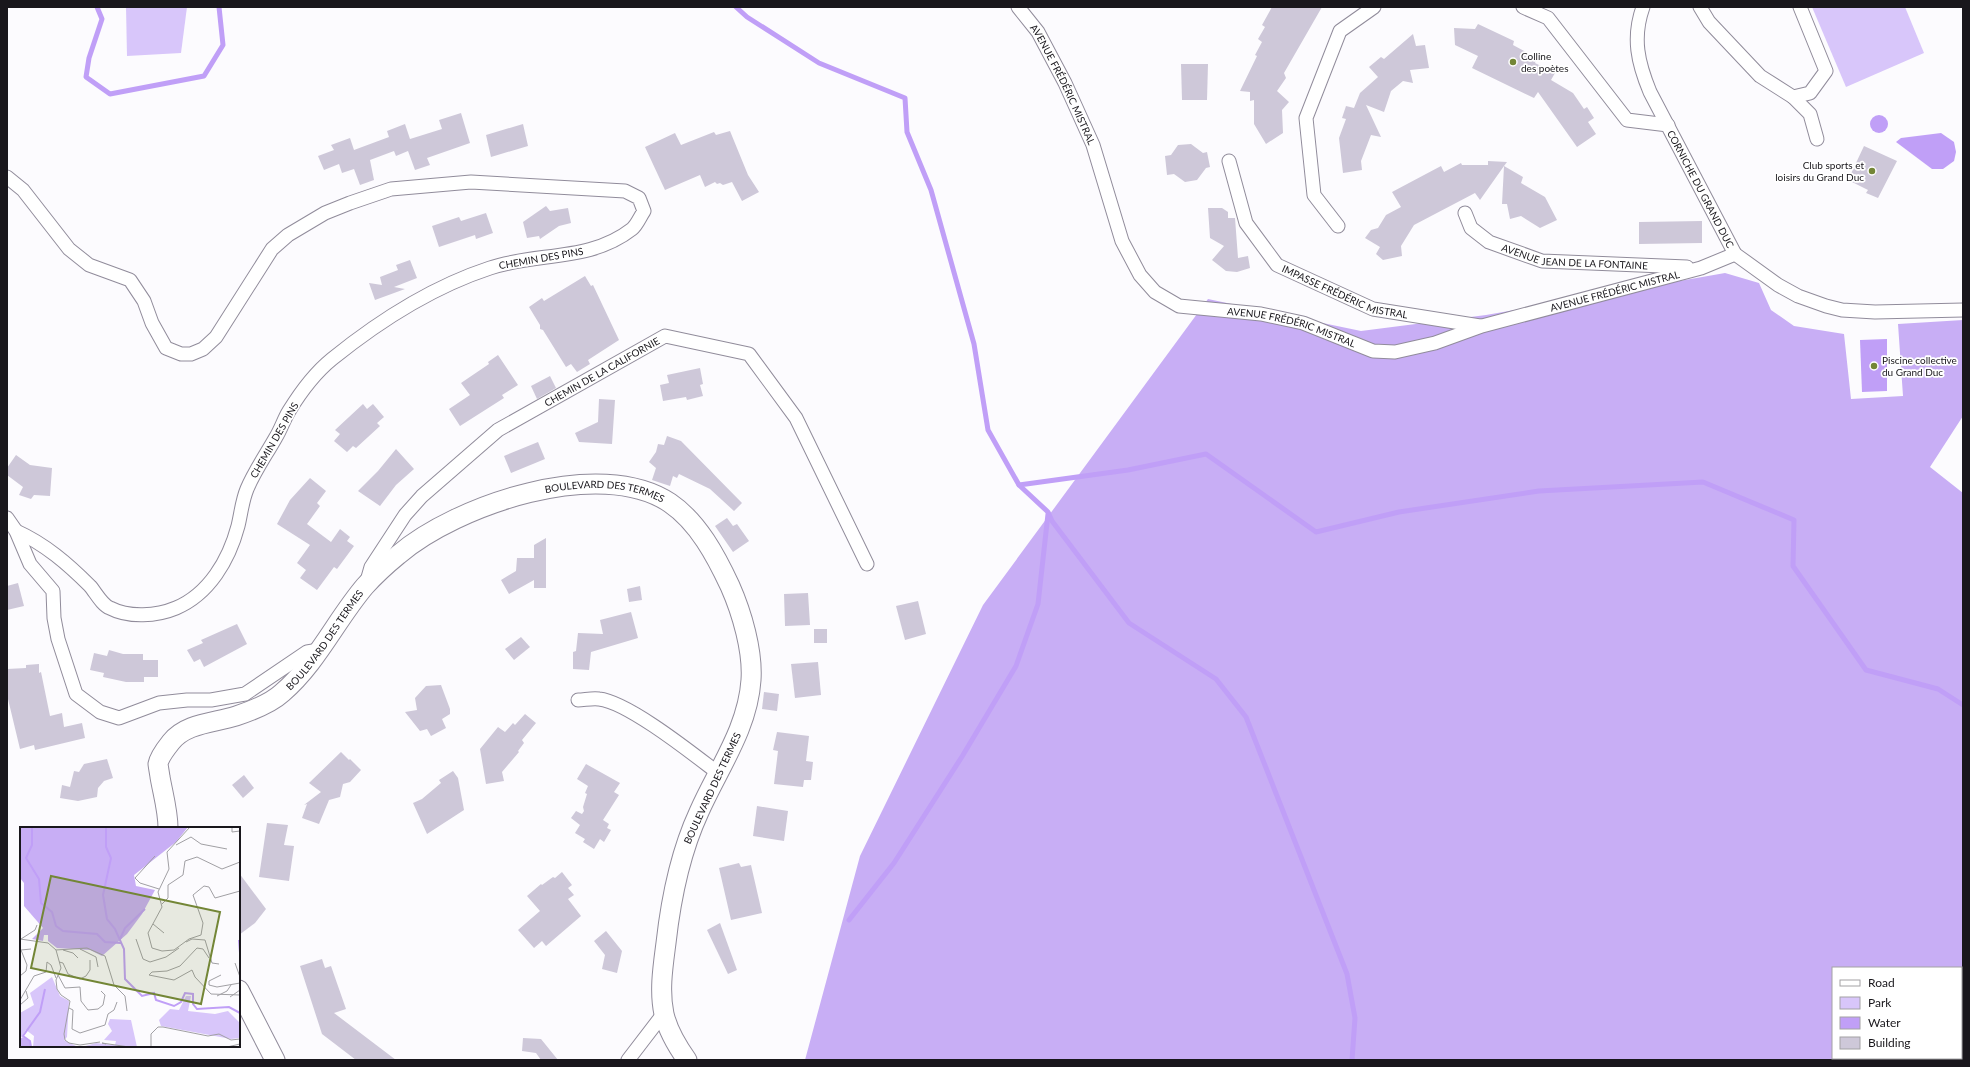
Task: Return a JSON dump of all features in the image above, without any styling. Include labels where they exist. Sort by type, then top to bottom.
[{"type":"street","name":"AVENUE FRÉDÉRIC MISTRAL","points":[[1018,7],[1038,32],[1065,83],[1093,145],[1122,241],[1140,275],[1155,292],[1179,306],[1246,312],[1303,323],[1373,350],[1395,352],[1435,343],[1482,326],[1701,268],[1735,254]]},
{"type":"street","points":[[1338,226],[1314,195],[1306,118],[1340,31],[1374,7]]},
{"type":"street","points":[[1523,7],[1548,18],[1627,120],[1668,125]]},
{"type":"street","name":"CORNICHE DU GRAND DUC","points":[[1643,7],[1637,36],[1640,66],[1650,92],[1735,254],[1778,285],[1798,296],[1842,310],[1874,312],[1963,310]]},
{"type":"street","points":[[1700,7],[1709,22],[1760,76],[1793,97],[1810,114],[1817,139]]},
{"type":"street","points":[[1793,97],[1810,92],[1826,71],[1800,7]]},
{"type":"street","name":"IMPASSE FRÉDÉRIC MISTRAL","points":[[1229,161],[1246,223],[1277,265],[1373,308],[1482,326]]},
{"type":"street","name":"CHEMIN DES PINS","points":[[7,177],[23,190],[69,249],[89,265],[130,280],[144,301],[152,323],[166,348],[181,354],[191,354],[203,349],[216,337],[272,249],[288,235],[325,213],[391,189],[471,182],[625,191],[639,198],[644,211],[633,228],[612,240],[586,251],[564,256],[532,259],[491,268],[449,285],[407,306],[349,345],[323,366],[289,411],[276,437],[259,464],[246,491],[229,552],[215,576],[198,596],[176,608],[153,615],[120,612],[108,608],[87,583],[52,552],[38,541],[16,531]]},
{"type":"street","name":"AVENUE JEAN DE LA FONTAINE","points":[[1465,213],[1471,228],[1489,242],[1542,262],[1701,268]]},
{"type":"street","name":"CHEMIN DE LA CALIFORNIE","points":[[366,586],[371,567],[409,510],[422,496],[498,430],[665,336],[749,354],[796,418],[867,564]]},
{"type":"street","name":"BOULEVARD DES TERMES","points":[[168,827],[158,764],[172,740],[190,727],[236,716],[280,695],[319,650],[366,586],[400,554],[428,533],[475,510],[518,496],[553,487],[588,483],[620,486],[655,495],[671,504],[688,519],[709,546],[731,589],[746,636],[750,658],[751,681],[746,708],[737,735],[698,813],[681,856],[669,919],[662,975],[664,1013],[673,1040],[687,1060]]},
{"type":"street","points":[[7,518],[16,531],[30,564],[53,591],[54,618],[58,639],[76,694],[100,712],[119,718],[159,703],[187,700],[211,700],[245,694],[307,652],[319,650]]},
{"type":"street","points":[[578,700],[600,699],[621,707],[655,728],[718,773]]},
{"type":"street","points":[[240,992],[275,1060]]},
{"type":"street","points":[[628,1060],[664,1013]]},
{"type":"green space","points":[[126,7],[187,7],[181,53],[127,56]]},
{"type":"green space","points":[[1812,7],[1905,7],[1924,53],[1846,87]]},
{"type":"shaded area","points":[[1725,273],[1759,283],[1771,310],[1794,326],[1844,334],[1851,399],[1903,396],[1898,324],[1963,320],[1963,416],[1930,467],[1963,493],[1963,1060],[805,1060],[860,856],[983,605],[1208,299],[1361,331],[1486,315]]},
{"type":"water","points":[[1879,115],[1885,118],[1888,124],[1885,130],[1879,133],[1873,130],[1870,124],[1873,118]]},
{"type":"water","points":[[1941,133],[1954,142],[1956,152],[1954,161],[1943,169],[1932,169],[1896,142],[1901,138]]},
{"type":"water","name":"Piscine collective du Grand Duc","points":[[1887,339],[1887,391],[1862,392],[1860,340]]},
{"type":"building","points":[[1272,7],[1322,7],[1284,73],[1286,78],[1277,91],[1289,102],[1282,110],[1283,133],[1266,144],[1254,124],[1254,100],[1250,101],[1250,92],[1240,91],[1257,56],[1255,55],[1262,42],[1258,39],[1265,27],[1262,25]]},
{"type":"building","points":[[1478,24],[1514,41],[1513,45],[1537,58],[1535,63],[1555,73],[1551,80],[1573,93],[1584,109],[1587,107],[1594,118],[1588,122],[1596,134],[1577,147],[1538,92],[1534,98],[1472,68],[1478,56],[1455,45],[1454,28],[1475,29]]},
{"type":"building","points":[[1413,34],[1416,46],[1425,45],[1429,68],[1410,70],[1413,83],[1403,81],[1391,91],[1384,112],[1366,105],[1381,137],[1371,135],[1361,161],[1362,170],[1343,173],[1339,138],[1346,119],[1342,118],[1346,106],[1354,108],[1360,93],[1378,77],[1369,67],[1381,57],[1384,59]]},
{"type":"building","points":[[1181,64],[1208,64],[1207,100],[1182,100]]},
{"type":"building","points":[[461,113],[470,143],[427,158],[430,165],[415,170],[408,151],[396,156],[394,151],[370,160],[374,180],[360,185],[354,169],[342,173],[339,164],[324,170],[318,156],[334,150],[331,145],[350,138],[354,150],[389,137],[387,131],[405,124],[410,139],[442,129],[439,120]]},
{"type":"building","points":[[523,124],[528,146],[491,157],[486,135]]},
{"type":"building","points":[[730,131],[748,175],[759,192],[742,201],[732,182],[723,185],[715,182],[705,187],[700,175],[665,190],[645,147],[675,133],[681,145],[714,132],[716,135]]},
{"type":"building","points":[[1191,144],[1203,153],[1207,152],[1210,167],[1206,168],[1197,180],[1185,182],[1174,174],[1167,175],[1165,156],[1171,155],[1178,145]]},
{"type":"building","name":"Club sports et loisirs du Grand Duc","points":[[1864,146],[1897,161],[1878,198],[1866,193],[1868,190],[1848,180]]},
{"type":"building","points":[[1488,161],[1507,162],[1480,200],[1475,193],[1414,225],[1401,246],[1402,256],[1383,260],[1376,254],[1380,247],[1365,238],[1371,230],[1378,228],[1386,215],[1401,207],[1392,192],[1441,166],[1444,172],[1461,163],[1462,165],[1488,165]]},
{"type":"building","points":[[1504,166],[1523,177],[1521,183],[1545,197],[1557,220],[1540,228],[1521,216],[1510,219],[1507,204],[1502,204]]},
{"type":"building","points":[[546,206],[550,211],[568,208],[571,223],[559,226],[540,239],[539,236],[527,238],[523,222]]},
{"type":"building","points":[[1208,208],[1222,208],[1228,212],[1228,218],[1235,218],[1238,258],[1248,256],[1250,268],[1237,272],[1226,271],[1212,260],[1224,246],[1210,238]]},
{"type":"building","points":[[486,213],[493,233],[476,239],[475,235],[439,247],[432,226],[459,217],[461,221]]},
{"type":"building","points":[[1702,221],[1702,243],[1639,244],[1639,222]]},
{"type":"building","points":[[410,260],[417,278],[394,287],[405,289],[375,300],[369,283],[382,285],[380,277],[398,270],[396,265]]},
{"type":"building","points":[[585,276],[591,286],[593,285],[619,340],[588,360],[590,364],[577,372],[571,364],[566,367],[543,330],[540,329],[540,325],[529,307],[542,298],[544,301]]},
{"type":"building","points":[[498,355],[518,385],[502,395],[504,398],[460,426],[449,409],[470,395],[461,383],[489,364],[488,362]]},
{"type":"building","points":[[700,368],[703,384],[700,385],[703,396],[687,400],[686,397],[663,401],[660,385],[669,383],[667,375]]},
{"type":"building","points":[[550,376],[556,388],[537,399],[531,386]]},
{"type":"building","points":[[599,399],[615,400],[612,444],[579,442],[575,433],[598,422]]},
{"type":"building","points":[[363,404],[367,409],[373,404],[384,417],[377,423],[380,426],[356,448],[353,446],[347,452],[334,441],[340,434],[335,430]]},
{"type":"building","points":[[667,436],[681,441],[742,503],[734,511],[710,489],[679,474],[677,478],[673,476],[670,486],[652,480],[656,468],[649,462],[656,452],[658,444],[664,445]]},
{"type":"building","points":[[538,442],[545,459],[511,473],[504,456]]},
{"type":"building","points":[[396,449],[414,469],[396,485],[380,506],[358,491],[378,471]]},
{"type":"building","points":[[16,455],[30,465],[52,468],[50,496],[34,495],[31,499],[19,495],[23,487],[7,475],[7,468]]},
{"type":"building","points":[[310,478],[326,491],[317,503],[320,506],[307,524],[331,542],[340,529],[350,537],[347,541],[354,546],[337,569],[334,567],[317,590],[300,578],[306,570],[297,563],[310,545],[277,524],[290,500]]},
{"type":"building","points":[[727,518],[733,526],[737,524],[749,541],[733,552],[715,526]]},
{"type":"building","points":[[546,538],[546,588],[534,588],[534,580],[509,594],[501,580],[516,571],[517,558],[534,558],[534,545]]},
{"type":"building","points":[[18,583],[24,606],[7,610],[7,586]]},
{"type":"building","points":[[640,586],[642,600],[629,602],[627,589]]},
{"type":"building","points":[[808,593],[810,625],[785,626],[784,594]]},
{"type":"building","points":[[918,601],[926,634],[905,640],[896,606]]},
{"type":"building","points":[[631,612],[638,638],[591,652],[589,670],[573,669],[573,652],[576,651],[578,633],[603,634],[600,620]]},
{"type":"building","points":[[237,624],[247,644],[204,667],[200,659],[194,662],[187,650],[203,643],[201,640]]},
{"type":"building","points":[[814,629],[827,629],[827,643],[814,643]]},
{"type":"building","points":[[521,637],[530,647],[514,660],[505,649]]},
{"type":"building","points":[[109,650],[123,654],[143,654],[143,660],[158,660],[158,677],[144,677],[144,682],[126,682],[103,677],[104,673],[90,670],[94,653],[107,656]]},
{"type":"building","points":[[818,662],[821,695],[795,698],[791,664]]},
{"type":"building","points":[[39,664],[39,673],[41,672],[50,716],[62,713],[64,727],[82,723],[85,738],[35,750],[34,745],[20,749],[8,699],[7,669],[26,668],[26,665]]},
{"type":"building","points":[[441,685],[450,709],[450,714],[442,719],[446,728],[431,736],[427,729],[420,731],[405,712],[417,710],[415,698],[426,686]]},
{"type":"building","points":[[764,692],[779,694],[777,711],[762,709]]},
{"type":"building","points":[[525,714],[536,723],[522,740],[524,743],[518,751],[519,752],[502,772],[504,781],[486,784],[480,749],[498,727],[505,732],[513,723],[515,725]]},
{"type":"building","points":[[777,732],[809,736],[806,761],[813,762],[811,780],[804,780],[803,787],[774,784],[778,751],[773,750]]},
{"type":"building","points":[[341,752],[361,770],[350,782],[343,784],[340,797],[329,800],[319,824],[302,818],[307,804],[304,805],[321,792],[309,783]]},
{"type":"building","points":[[107,759],[113,778],[104,781],[98,788],[97,797],[78,801],[60,798],[62,785],[70,787],[74,771],[79,772],[84,764]]},
{"type":"building","points":[[586,764],[620,783],[614,792],[619,795],[603,820],[609,824],[607,828],[611,830],[604,842],[600,839],[594,849],[583,842],[585,839],[575,833],[580,825],[571,818],[576,811],[582,814],[584,811],[583,807],[587,794],[585,793],[588,786],[577,779]]},
{"type":"building","points":[[453,771],[458,778],[464,810],[427,834],[413,803],[422,799],[441,783],[439,780]]},
{"type":"building","points":[[244,775],[254,788],[243,798],[232,785]]},
{"type":"building","points":[[757,806],[788,811],[784,841],[753,836]]},
{"type":"building","points":[[267,823],[288,825],[284,845],[294,846],[289,881],[259,877]]},
{"type":"building","points":[[739,863],[741,867],[751,865],[762,913],[731,920],[719,868]]},
{"type":"building","points":[[562,872],[572,885],[568,888],[574,895],[568,899],[581,916],[546,946],[542,941],[534,948],[518,930],[540,911],[527,896],[541,884],[542,885],[553,877],[555,878]]},
{"type":"building","points":[[240,874],[266,909],[255,923],[240,934]]},
{"type":"building","points":[[720,923],[737,970],[728,974],[707,930]]},
{"type":"building","points":[[606,931],[622,951],[617,973],[602,969],[605,955],[594,941]]},
{"type":"building","points":[[322,959],[325,968],[331,966],[346,1009],[334,1013],[396,1060],[356,1060],[322,1034],[300,966]]},
{"type":"building","points":[[523,1038],[541,1039],[558,1060],[541,1060],[536,1053],[522,1051]]},
{"type":"waterway","points":[[97,7],[102,19],[89,58],[86,77],[110,94],[204,76],[223,45],[219,7]]},
{"type":"waterway","points":[[736,7],[747,17],[819,63],[905,98],[907,132],[931,190],[974,344],[988,430],[1019,485],[1048,512],[1052,521],[1129,623],[1216,679],[1246,717],[1347,974],[1355,1018],[1352,1060]]},
{"type":"waterway","points":[[1019,485],[1128,470],[1206,454],[1316,532],[1399,512],[1539,491],[1703,482],[1794,520],[1793,566],[1866,670],[1938,689],[1963,705]]},
{"type":"waterway","points":[[849,920],[894,863],[963,755],[1016,666],[1038,604],[1048,514]]},
{"type":"place","name":"Colline des poètes","points":[[1513,62]]},
{"type":"place","name":"Club sports et loisirs du Grand Duc","points":[[1872,171]]},
{"type":"place","name":"Piscine collective du Grand Duc","points":[[1874,366]]}]
